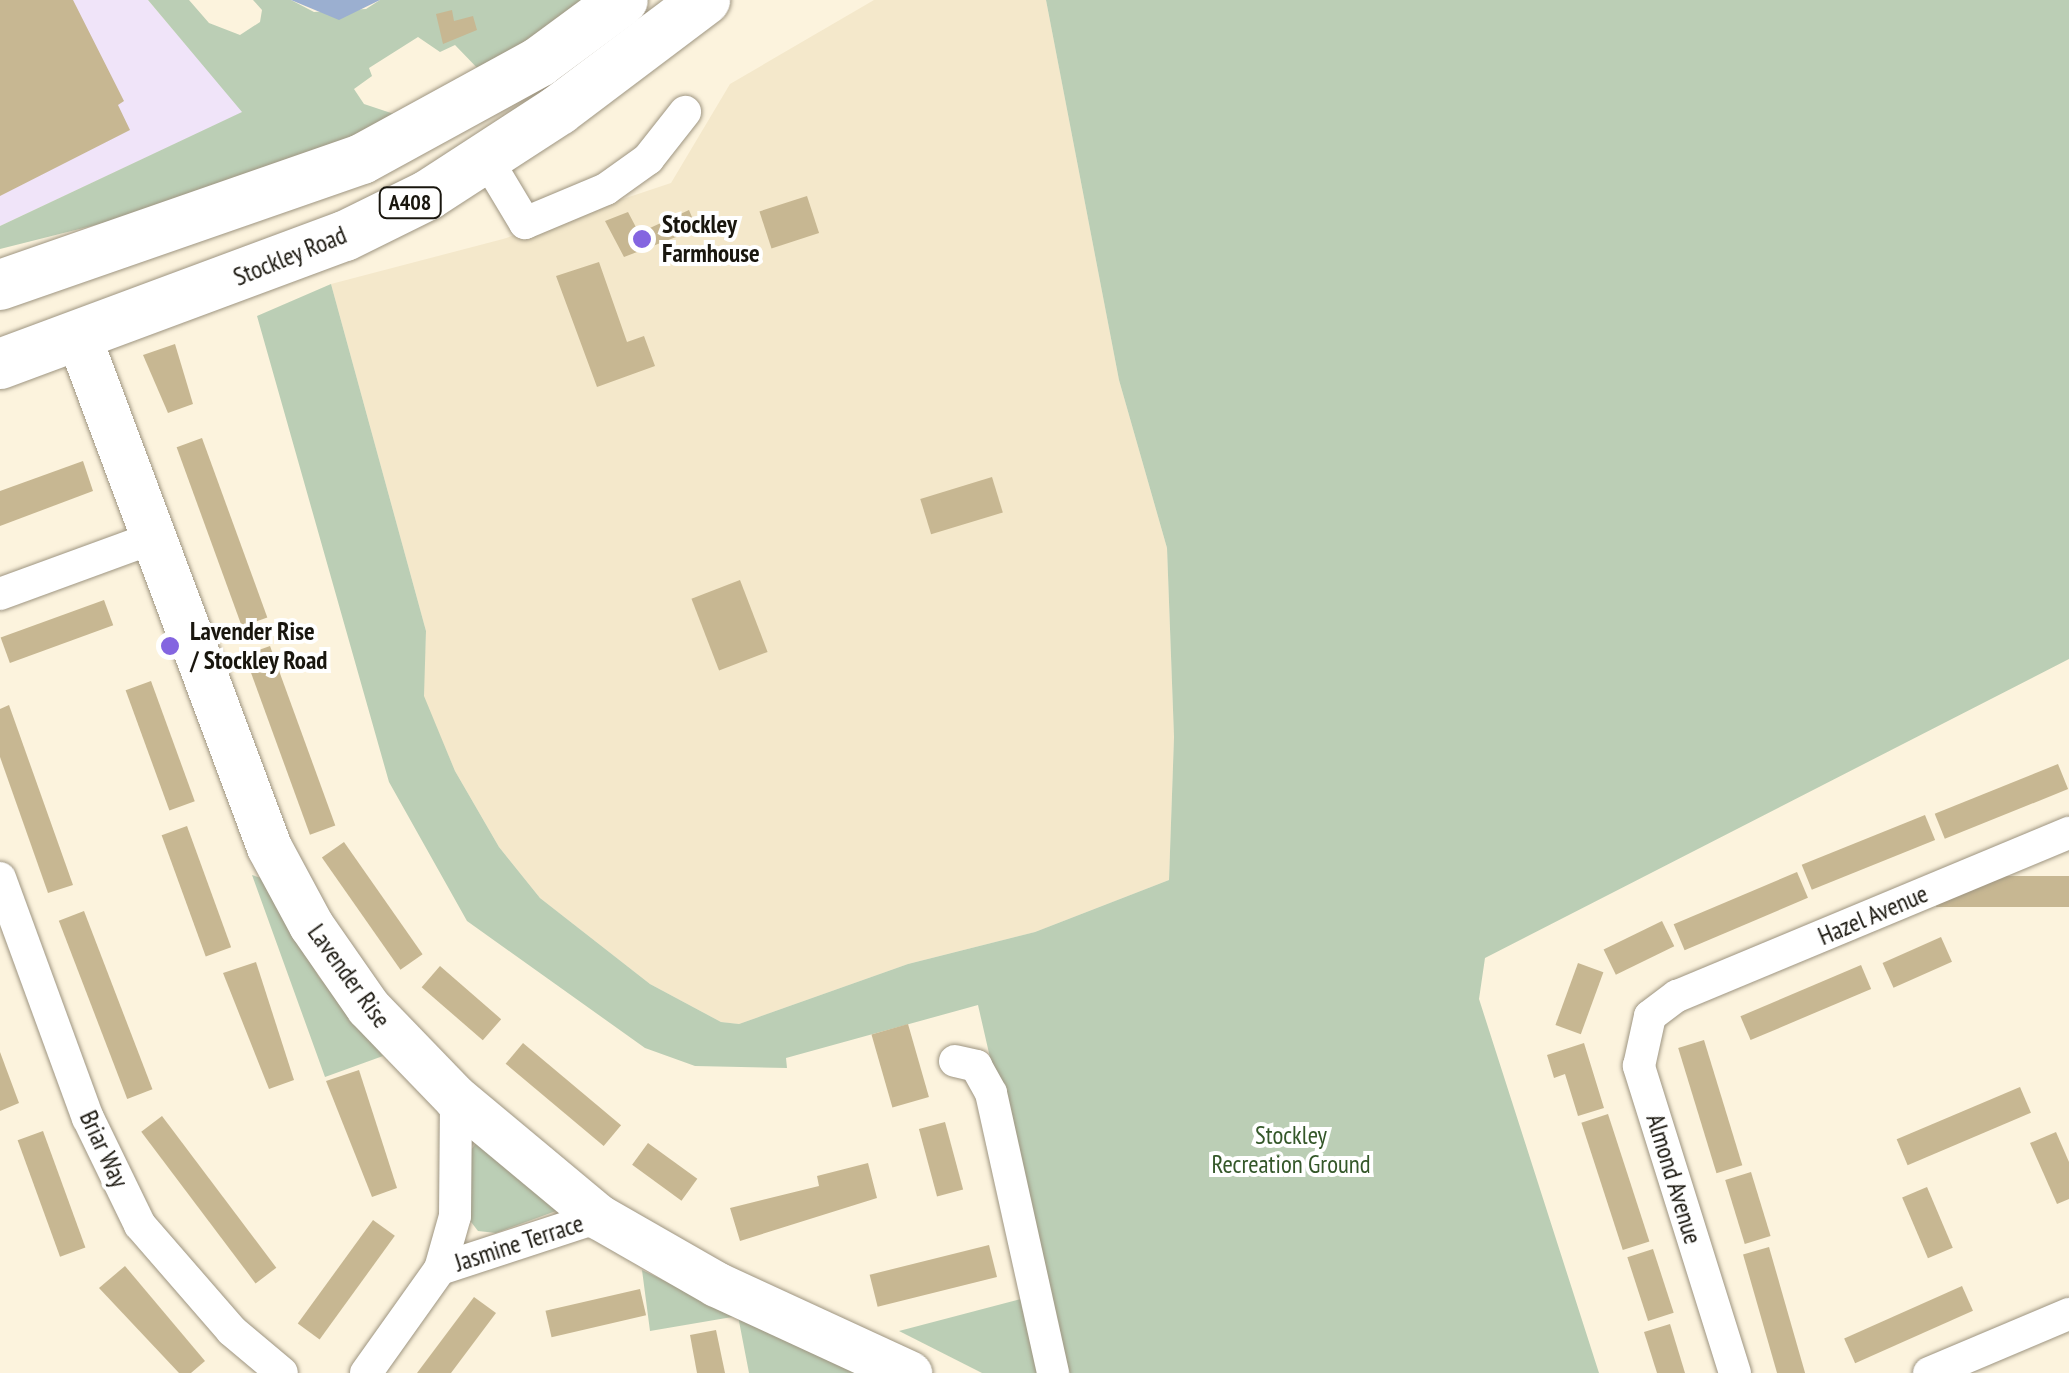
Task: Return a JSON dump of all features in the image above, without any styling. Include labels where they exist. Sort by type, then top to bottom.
[{"type":"main road","name":"A408","points":[[0,286],[362,159],[524,71],[623,0]]},
{"type":"main road","name":"Stockley Road","points":[[29,348],[344,236],[486,158],[705,0]]},
{"type":"street","points":[[486,158],[525,223],[606,189],[648,158],[685,112]]},
{"type":"street","name":"Lavender Rise","points":[[29,348],[150,539],[269,847],[311,925],[368,1007],[456,1098],[598,1217],[716,1284],[909,1373]]},
{"type":"street","points":[[0,594],[150,539]]},
{"type":"street","name":"Hazel Avenue","points":[[1676,996],[2069,833]]},
{"type":"street","name":"Briar Way","points":[[0,878],[88,1118],[140,1225],[232,1331],[282,1373]]},
{"type":"street","name":"Almond Avenue","points":[[1676,996],[1650,1016],[1639,1066],[1735,1373]]},
{"type":"street","points":[[954,1061],[981,1070],[991,1093],[1053,1373]]},
{"type":"street","name":"Jasmine Terrace","points":[[366,1373],[440,1268],[454,1216],[456,1098]]},
{"type":"street","name":"Jasmine Terrace","points":[[440,1268],[598,1217]]},
{"type":"street","points":[[1929,1373],[2069,1314]]},
{"type":"shaded area","points":[[0,0],[148,0],[243,112],[0,226]]},
{"type":"shaded area","points":[[874,0],[1046,0],[1119,380],[1167,548],[1174,737],[1169,880],[1035,932],[908,964],[739,1024],[721,1022],[650,984],[540,898],[499,847],[455,771],[423,696],[426,631],[331,284],[503,239],[671,183],[730,84]]},
{"type":"green space","points":[[148,0],[189,0],[209,23],[240,35],[260,22],[262,10],[253,0],[291,0],[314,12],[366,9],[380,0],[588,0],[484,75],[455,45],[440,52],[418,37],[369,68],[372,76],[354,89],[364,104],[400,116],[394,121],[159,209],[0,249],[0,226],[242,112]]},
{"type":"green space","name":"Stockley Recreation Ground","points":[[1046,0],[2069,0],[2069,659],[1485,958],[1479,999],[1599,1373],[1062,1373],[978,1005],[786,1058],[787,1068],[695,1066],[645,1048],[467,921],[389,782],[257,316],[331,284],[426,631],[424,696],[455,771],[499,847],[540,898],[650,984],[721,1022],[739,1024],[908,964],[1035,932],[1169,880],[1174,737],[1167,548],[1119,380]]},
{"type":"green space","points":[[252,875],[261,878],[319,977],[383,1056],[325,1077]]},
{"type":"green space","points":[[477,1142],[557,1206],[556,1211],[496,1233],[478,1231],[468,1218],[470,1151]]},
{"type":"green space","points":[[642,1270],[858,1373],[749,1373],[738,1316],[650,1331]]},
{"type":"green space","points":[[1025,1298],[1041,1373],[982,1373],[899,1331]]},
{"type":"water","points":[[291,0],[380,0],[339,20]]},
{"type":"building","points":[[0,0],[73,0],[124,101],[118,105],[130,130],[0,196]]},
{"type":"building","points":[[452,10],[454,21],[473,16],[477,30],[443,44],[436,14]]},
{"type":"building","points":[[807,196],[819,233],[771,249],[759,211]]},
{"type":"building","name":"Stockley Farmhouse","points":[[689,210],[697,229],[624,257],[605,221],[628,212],[639,233]]},
{"type":"building","points":[[599,262],[627,342],[644,336],[655,366],[597,387],[556,276]]},
{"type":"building","points":[[175,344],[193,404],[168,413],[143,355]]},
{"type":"building","points":[[202,438],[267,617],[242,627],[177,447]]},
{"type":"building","points":[[83,461],[93,491],[0,526],[0,491]]},
{"type":"building","points":[[992,477],[1003,512],[931,534],[920,499]]},
{"type":"building","points":[[740,580],[768,652],[719,671],[691,599]]},
{"type":"building","points":[[104,600],[113,625],[10,663],[1,638]]},
{"type":"building","points":[[270,646],[335,825],[310,835],[245,655]]},
{"type":"building","points":[[151,681],[195,801],[169,811],[126,690]]},
{"type":"building","points":[[9,705],[73,885],[48,893],[0,757],[0,709]]},
{"type":"building","points":[[2058,764],[2068,789],[1945,839],[1935,814]]},
{"type":"building","points":[[1925,815],[1935,840],[1812,890],[1802,865]]},
{"type":"building","points":[[187,826],[231,947],[206,956],[162,835]]},
{"type":"building","points":[[344,842],[423,954],[400,970],[322,857]]},
{"type":"building","points":[[1797,872],[1808,898],[1685,950],[1674,924]]},
{"type":"building","points":[[1936,876],[2069,876],[2069,907],[1936,907]]},
{"type":"building","points":[[84,911],[152,1089],[127,1099],[59,921]]},
{"type":"building","points":[[1662,921],[1674,946],[1616,975],[1604,949]]},
{"type":"building","points":[[1941,937],[1952,962],[1894,988],[1883,963]]},
{"type":"building","points":[[256,962],[294,1080],[269,1089],[223,973]]},
{"type":"building","points":[[1578,963],[1603,972],[1581,1034],[1555,1025]]},
{"type":"building","points":[[1861,965],[1871,989],[1751,1040],[1740,1016]]},
{"type":"building","points":[[440,966],[501,1019],[483,1040],[422,987]]},
{"type":"building","points":[[908,1024],[929,1097],[892,1108],[871,1034]]},
{"type":"building","points":[[1704,1040],[1742,1165],[1716,1173],[1678,1048]]},
{"type":"building","points":[[523,1043],[621,1125],[604,1146],[506,1064]]},
{"type":"building","points":[[1584,1043],[1604,1108],[1578,1116],[1565,1074],[1554,1078],[1547,1055]]},
{"type":"building","points":[[0,1052],[19,1103],[0,1111]]},
{"type":"building","points":[[359,1070],[397,1188],[372,1197],[326,1081]]},
{"type":"building","points":[[2020,1087],[2031,1113],[1908,1165],[1897,1139]]},
{"type":"building","points":[[1608,1114],[1649,1241],[1623,1250],[1581,1123]]},
{"type":"building","points":[[162,1116],[276,1268],[256,1283],[141,1132]]},
{"type":"building","points":[[945,1122],[963,1190],[937,1197],[919,1129]]},
{"type":"building","points":[[43,1131],[85,1248],[60,1257],[18,1140]]},
{"type":"building","points":[[2056,1132],[2069,1162],[2069,1199],[2057,1204],[2030,1143]]},
{"type":"building","points":[[648,1143],[697,1179],[681,1201],[632,1165]]},
{"type":"building","points":[[868,1163],[877,1198],[740,1241],[730,1208],[819,1186],[817,1176]]},
{"type":"building","points":[[1751,1172],[1771,1236],[1745,1244],[1725,1180]]},
{"type":"building","points":[[1927,1187],[1953,1248],[1928,1258],[1902,1198]]},
{"type":"building","points":[[373,1220],[395,1236],[320,1339],[298,1324]]},
{"type":"building","points":[[989,1245],[997,1277],[878,1307],[870,1275]]},
{"type":"building","points":[[1769,1247],[1805,1373],[1777,1373],[1743,1254]]},
{"type":"building","points":[[1653,1249],[1674,1313],[1648,1321],[1627,1257]]},
{"type":"building","points":[[125,1266],[205,1361],[191,1373],[179,1373],[99,1288]]},
{"type":"building","points":[[1962,1286],[1973,1311],[1855,1363],[1844,1338]]},
{"type":"building","points":[[640,1289],[646,1315],[552,1337],[545,1311]]},
{"type":"building","points":[[474,1297],[496,1313],[451,1373],[417,1373]]},
{"type":"building","points":[[1670,1324],[1685,1373],[1657,1373],[1644,1332]]},
{"type":"building","points":[[716,1330],[725,1373],[697,1373],[690,1335]]},
{"type":"place","name":"Stockley Farmhouse","points":[[642,239]]},
{"type":"place","name":"Lavender Rise / Stockley Road","points":[[170,646]]}]
